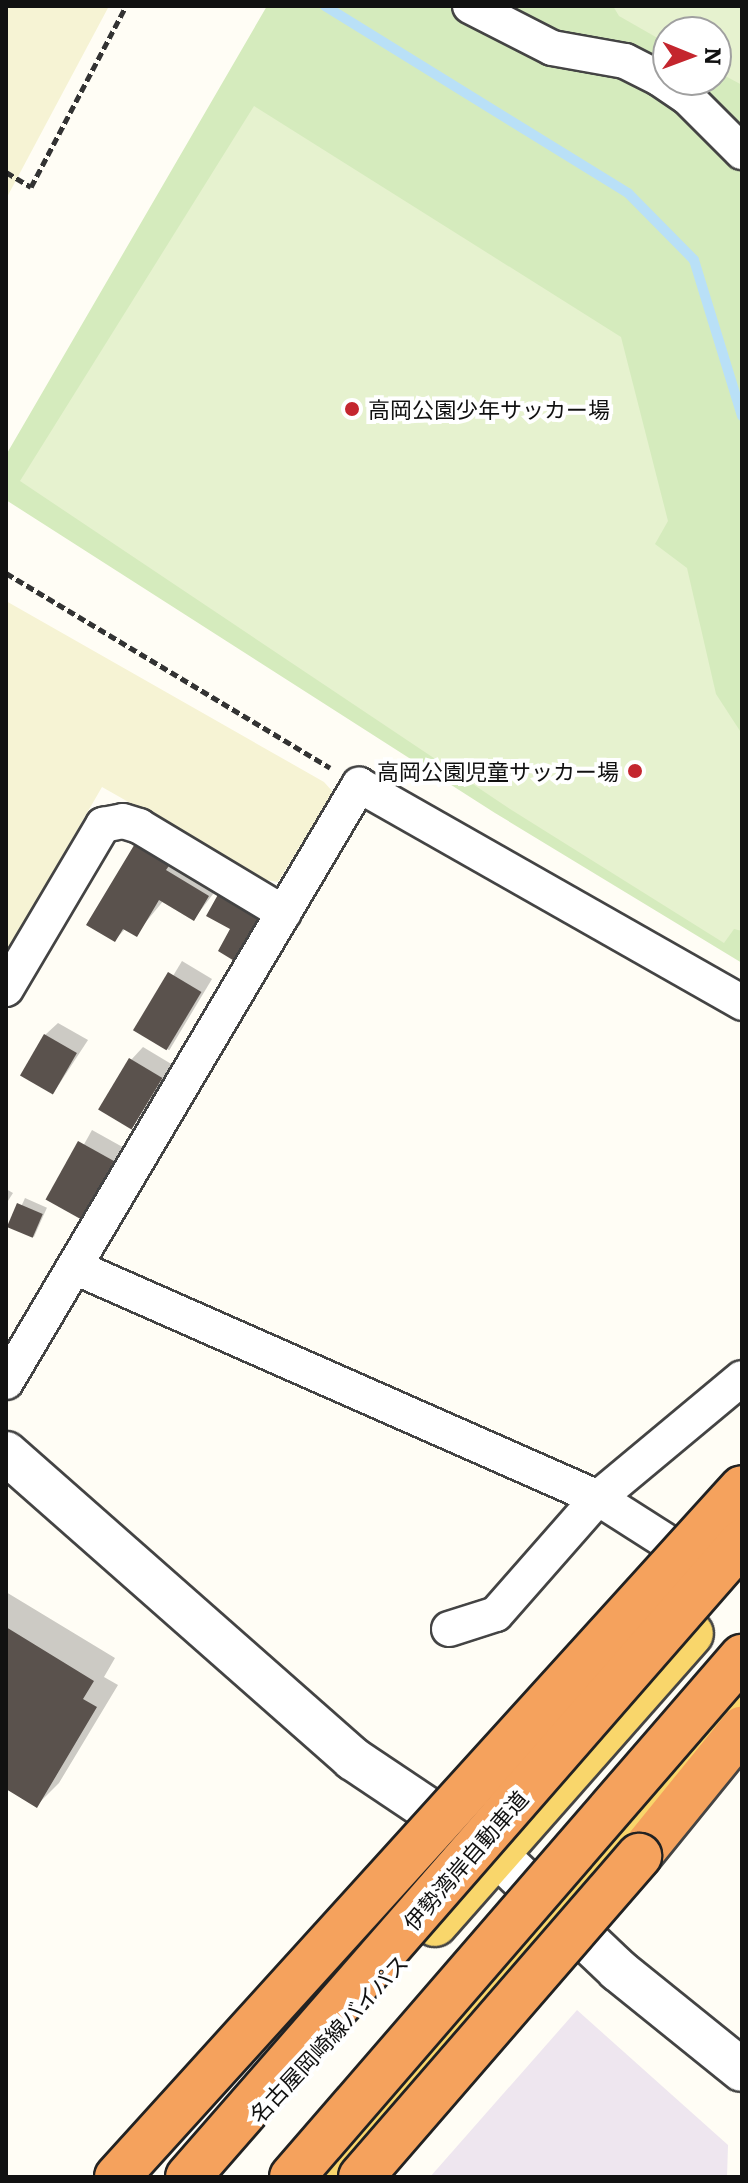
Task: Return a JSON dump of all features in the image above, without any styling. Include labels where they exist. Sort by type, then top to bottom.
[{"type":"highway","points":[[117,2177],[742,1488]]},
{"type":"highway","name":"伊勢湾岸自動車道","points":[[188,2177],[739,1567]]},
{"type":"highway","points":[[292,2177],[742,1657]]},
{"type":"highway","points":[[361,2177],[742,1729]]},
{"type":"main road","name":"名古屋岡崎線バイパス","points":[[198,2177],[498,1856],[739,1567]]},
{"type":"main road","points":[[329,2177],[559,1916],[742,1693]]},
{"type":"street","points":[[470,6],[552,48],[625,61],[660,79],[687,97],[742,152]]},
{"type":"street","points":[[6,1382],[77,1268],[359,785],[742,1003]]},
{"type":"street","points":[[6,989],[103,825],[123,821],[139,826],[284,913]]},
{"type":"street","points":[[77,1268],[598,1498],[739,1567]]},
{"type":"street","points":[[449,1629],[496,1614],[598,1498],[742,1378]]},
{"type":"street","points":[[6,1453],[353,1759],[498,1856],[559,1916],[742,2070]]},
{"type":"path","points":[[6,172],[31,187],[126,6]]},
{"type":"path","points":[[6,573],[359,785]]},
{"type":"shaded area","points":[[6,6],[109,6],[6,199]]},
{"type":"shaded area","points":[[6,601],[324,782],[333,792],[278,882],[266,880],[102,787],[6,953]]},
{"type":"shaded area","points":[[577,2010],[728,2145],[727,2177],[430,2177]]},
{"type":"green space","points":[[267,6],[742,6],[742,963],[495,813],[6,500],[6,455]]},
{"type":"green space","points":[[613,6],[742,6],[742,85],[732,80],[732,16],[652,16],[652,35],[619,16]]},
{"type":"green space","name":"高岡公園少年サッカー場","points":[[254,106],[621,337],[668,521],[655,544],[687,568],[716,694],[742,734],[742,931],[734,929],[724,943],[507,807],[20,481]]},
{"type":"building","points":[[136,842],[171,863],[166,870],[209,896],[194,921],[159,900],[137,937],[123,929],[115,942],[86,925]]},
{"type":"building","points":[[220,891],[262,914],[236,962],[218,951],[230,929],[206,916]]},
{"type":"building","points":[[168,972],[201,992],[166,1050],[133,1030]]},
{"type":"building","points":[[44,1034],[77,1053],[53,1095],[20,1076]]},
{"type":"building","points":[[129,1058],[162,1078],[132,1130],[98,1109]]},
{"type":"building","points":[[78,1141],[114,1161],[81,1219],[46,1200]]},
{"type":"building","points":[[17,1203],[43,1214],[33,1238],[7,1227]]},
{"type":"building","points":[[6,1627],[94,1681],[83,1699],[97,1707],[37,1808],[6,1789]]},
{"type":"waterway","points":[[325,6],[628,193],[694,260],[742,416]]},
{"type":"place","name":"高岡公園少年サッカー場","points":[[352,409]]},
{"type":"place","name":"高岡公園児童サッカー場","points":[[635,771]]}]
